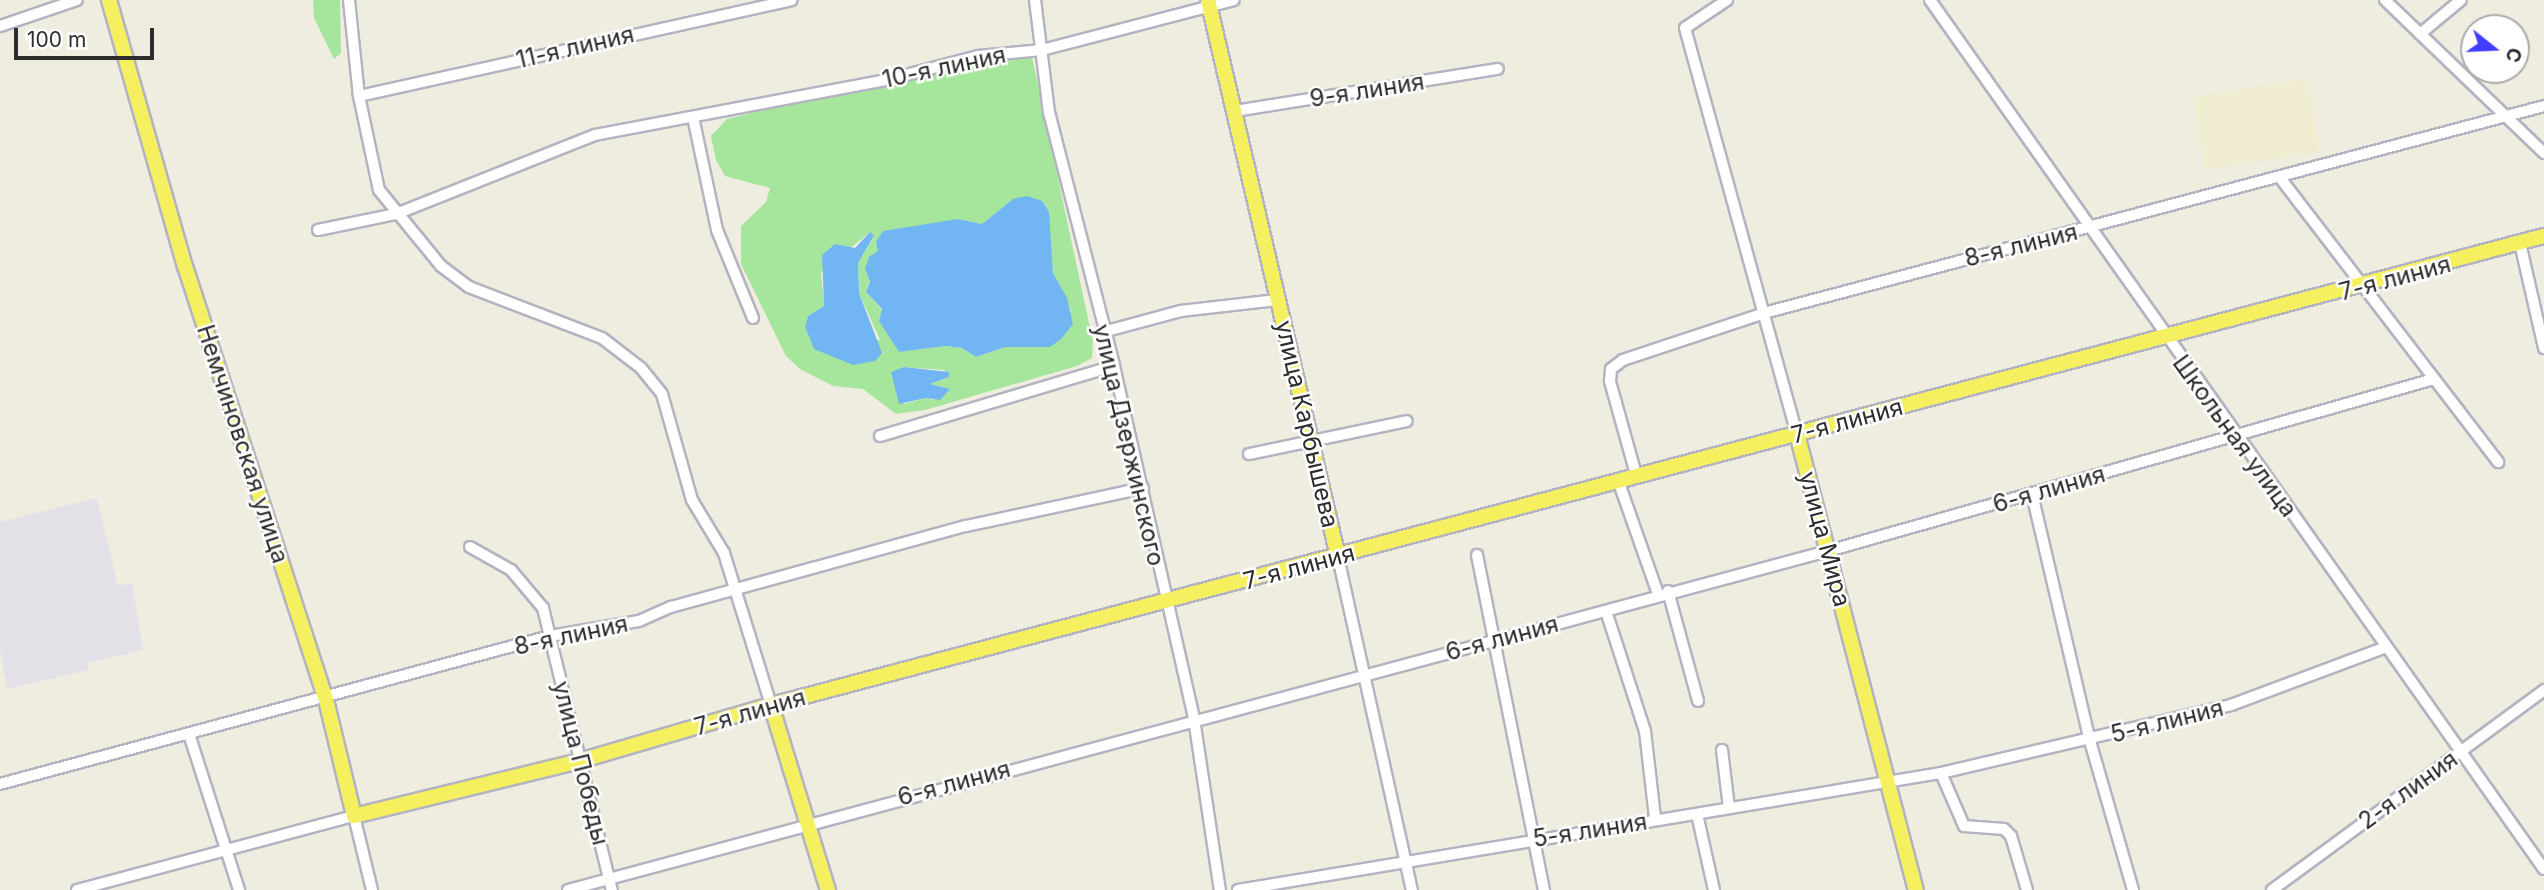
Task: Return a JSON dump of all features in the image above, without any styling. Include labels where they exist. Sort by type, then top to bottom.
[{"type":"main road","name":"Немчиновская улица","points":[[108,0],[186,266],[326,699],[354,816]]},
{"type":"main road","name":"улица Карбышева","points":[[1209,3],[1309,442],[1338,557]]},
{"type":"main road","name":"7-я линия","points":[[354,816],[579,761],[771,705],[2362,287],[2544,236]]},
{"type":"main road","name":"улица Мира","points":[[1797,434],[1890,782],[1916,890]]},
{"type":"main road","points":[[771,705],[828,890]]},
{"type":"street","points":[[0,26],[77,0]]},
{"type":"street","points":[[349,0],[359,96],[379,190],[441,266],[469,287],[602,338],[640,368],[662,394],[692,500],[724,554],[771,705]]},
{"type":"street","name":"11-я линия","points":[[359,96],[791,0]]},
{"type":"street","name":"улица Дзержинского","points":[[1035,0],[1049,112],[1103,332],[1114,366],[1194,719],[1220,890]]},
{"type":"street","name":"10-я линия","points":[[318,230],[396,214],[550,150],[595,135],[890,79],[978,56],[1042,50],[1209,3],[1234,0]]},
{"type":"street","name":"улица Мира","points":[[1727,0],[1685,28],[1797,434]]},
{"type":"street","name":"Школьная улица","points":[[1930,0],[2165,339],[2544,869]]},
{"type":"street","points":[[2385,0],[2544,153]]},
{"type":"street","points":[[2420,34],[2461,0]]},
{"type":"street","name":"9-я линия","points":[[1235,111],[1498,69]]},
{"type":"street","name":"8-я линия","points":[[1637,478],[1610,381],[1611,369],[1623,360],[1764,313],[2281,179],[2544,106]]},
{"type":"street","points":[[693,117],[717,230],[753,318]]},
{"type":"street","points":[[2281,179],[2498,462]]},
{"type":"street","points":[[2520,243],[2544,348]]},
{"type":"street","points":[[1103,332],[1181,311],[1278,300]]},
{"type":"street","points":[[880,436],[1114,366]]},
{"type":"street","name":"6-я линия","points":[[568,890],[611,885],[807,823],[1828,551],[2434,379]]},
{"type":"street","points":[[1249,454],[1407,421]]},
{"type":"street","points":[[1619,483],[1663,593],[1698,701]]},
{"type":"street","name":"8-я линия","points":[[0,784],[326,699],[550,636],[639,621],[671,607],[966,526],[1143,488]]},
{"type":"street","points":[[2032,494],[2090,741],[2133,890]]},
{"type":"street","name":"улица Победы","points":[[470,547],[527,585],[543,608],[611,885]]},
{"type":"street","points":[[1477,555],[1544,890]]},
{"type":"street","name":"улица Карбышева","points":[[1338,557],[1362,675],[1412,890]]},
{"type":"street","points":[[1606,611],[1645,731],[1655,818]]},
{"type":"street","name":"5-я линия","points":[[1238,890],[1406,864],[1534,838],[1655,818],[1697,814],[1941,774],[2090,741],[2231,705],[2386,647]]},
{"type":"street","name":"2-я линия","points":[[2272,890],[2544,690]]},
{"type":"street","points":[[189,734],[239,890]]},
{"type":"street","points":[[1721,750],[1729,808]]},
{"type":"street","points":[[1941,774],[1964,826],[2004,829],[2011,836],[2028,890]]},
{"type":"street","points":[[1697,814],[1714,890]]},
{"type":"street","name":"7-я линия","points":[[77,890],[354,816]]},
{"type":"street","name":"Немчиновская улица","points":[[354,816],[372,890]]},
{"type":"shaded area","points":[[2308,79],[2320,152],[2205,170],[2193,97]]},
{"type":"shaded area","points":[[97,498],[118,586],[132,583],[143,650],[88,663],[89,670],[7,689],[0,649],[0,522]]},
{"type":"green space","points":[[313,0],[340,0],[341,53],[334,59],[314,18]]},
{"type":"green space","points":[[1032,57],[1093,342],[1092,358],[1077,366],[925,410],[896,414],[863,389],[833,386],[800,369],[786,356],[741,264],[741,226],[766,202],[770,188],[725,176],[716,160],[711,136],[727,119],[980,58]],"holes":[[[1013,199],[1050,236],[1053,273],[1071,311],[1049,347],[1005,347],[976,357],[962,348],[945,346],[899,352],[882,310],[866,292],[878,251],[958,219],[982,224]],[[870,232],[874,237],[858,263],[859,293],[880,340],[814,349],[805,327],[808,316],[824,306],[821,272]],[[904,367],[944,370],[949,377],[930,384],[943,387],[934,400],[926,398],[904,404]]]},
{"type":"water","points":[[1027,196],[1042,201],[1049,212],[1053,273],[1067,298],[1073,324],[1061,339],[1050,347],[1005,347],[976,357],[962,348],[945,346],[899,352],[879,321],[882,309],[866,292],[870,281],[865,269],[869,257],[878,251],[876,242],[883,231],[958,219],[982,224],[1013,199]]},
{"type":"water","points":[[870,232],[874,236],[858,263],[859,293],[882,353],[875,361],[853,365],[814,349],[805,327],[808,316],[824,306],[822,255],[835,244],[855,248]]},
{"type":"water","points":[[904,367],[949,372],[949,377],[930,384],[950,389],[940,400],[926,398],[899,404],[891,372]]}]
